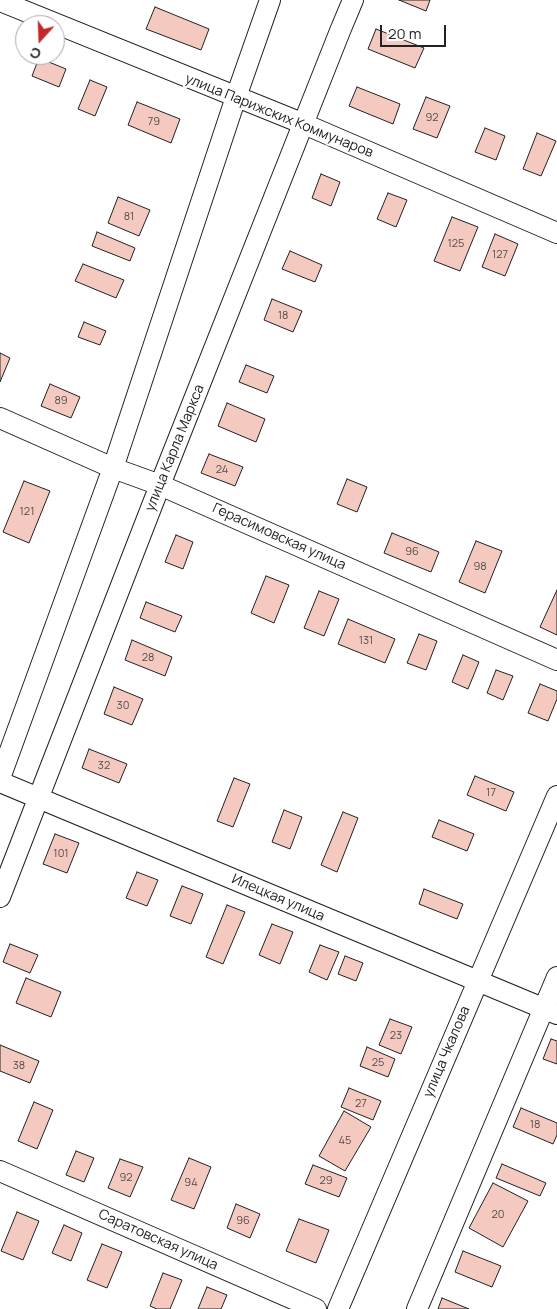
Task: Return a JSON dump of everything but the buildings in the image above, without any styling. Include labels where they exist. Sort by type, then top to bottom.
[{"type":"street","points":[[0,778],[113,468],[270,0]]},
{"type":"street","name":"улица Карла Маркса","points":[[0,897],[160,485],[353,0]]},
{"type":"street","name":"улица Парижских Коммунаров","points":[[0,1],[304,124],[557,233]]},
{"type":"street","name":"Герасимовская улица","points":[[0,418],[113,468],[160,485],[557,660]]},
{"type":"street","name":"Илецкая улица","points":[[0,782],[550,1011]]},
{"type":"street","name":"улица Чкалова","points":[[338,1309],[557,796]]},
{"type":"street","points":[[417,1309],[550,1011],[557,977]]},
{"type":"street","name":"Саратовская улица","points":[[0,1172],[316,1309]]}]
